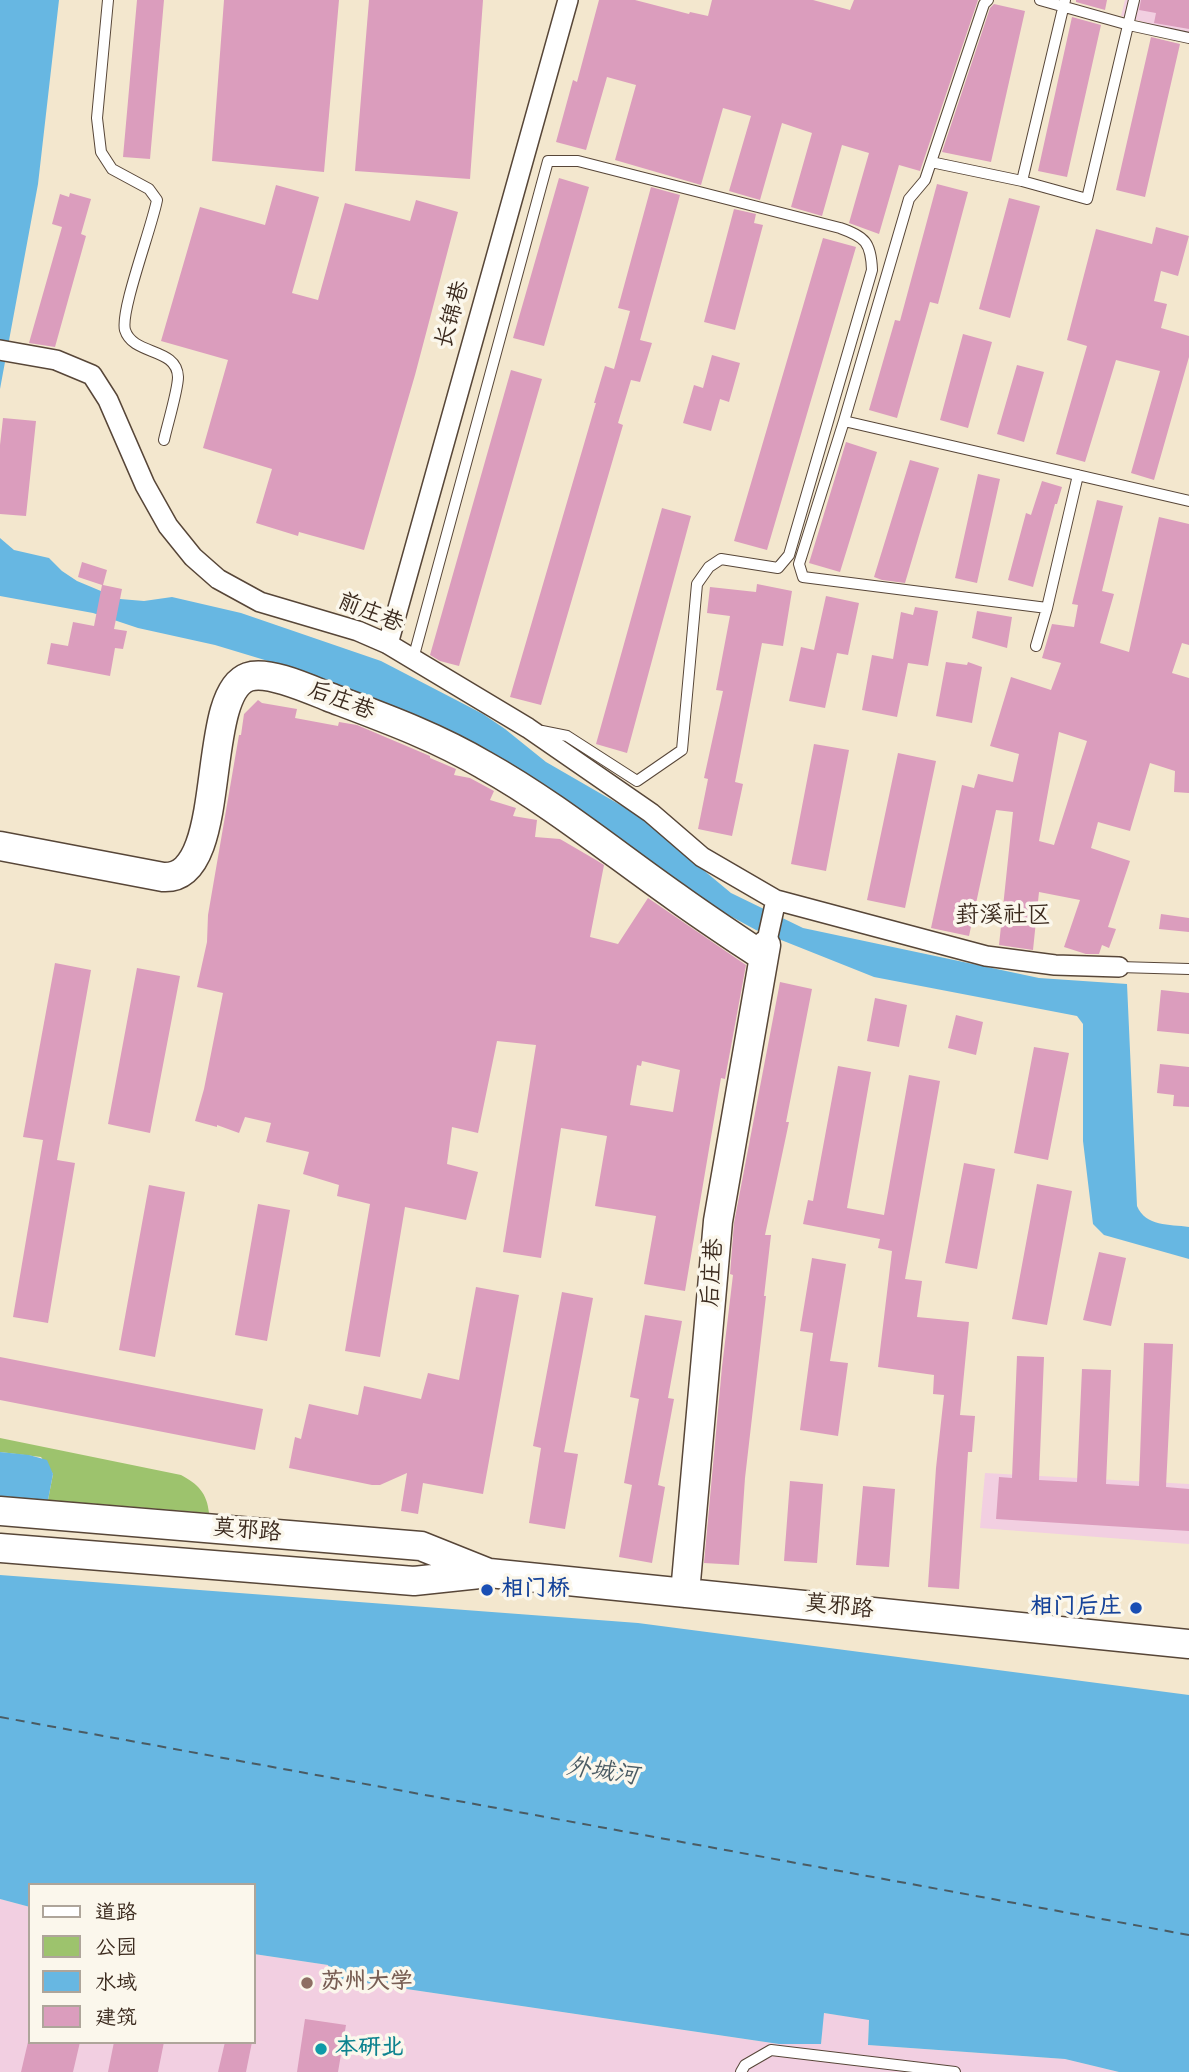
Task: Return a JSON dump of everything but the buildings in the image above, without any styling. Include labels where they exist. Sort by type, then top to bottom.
[{"type":"main road","name":"后庄巷","points":[[0,846],[163,877],[183,872],[191,864],[202,840],[217,753],[231,693],[247,677],[261,675],[309,689],[395,722],[446,744],[485,765],[581,827],[675,897],[765,951],[718,1221],[685,1593]]},
{"type":"main road","name":"莫邪路","points":[[0,1511],[421,1546],[489,1573]]},
{"type":"main road","name":"莫邪路","points":[[0,1548],[414,1581],[489,1573],[1189,1644]]},
{"type":"street","name":"长锦巷","points":[[388,644],[568,0]]},
{"type":"street","name":"前庄巷","points":[[6,351],[56,360],[92,375],[114,411],[145,485],[163,518],[181,543],[218,579],[260,602],[358,631],[388,644],[528,728],[651,813],[702,857],[776,900],[986,956],[1055,965],[1119,967]]},
{"type":"street","name":"后庄巷","points":[[765,951],[776,900]]},
{"type":"lane","points":[[108,0],[98,129],[101,152],[112,169],[149,189],[156,200],[153,220],[125,313],[125,330],[132,342],[168,359],[174,365],[178,377],[164,440]]},
{"type":"lane","points":[[988,0],[984,4],[925,180],[909,199],[799,564],[803,577],[1047,608]]},
{"type":"lane","points":[[1040,0],[1064,3],[1129,25],[1189,38]]},
{"type":"lane","points":[[931,162],[1021,181],[1087,200],[1135,0]]},
{"type":"lane","points":[[1021,181],[1064,3]]},
{"type":"lane","points":[[413,659],[548,161],[578,161],[860,235],[872,250],[872,270],[789,555],[778,568],[721,559],[709,568],[697,584],[682,750],[637,780],[567,736],[528,728]]},
{"type":"lane","points":[[844,421],[1189,501]]},
{"type":"lane","points":[[1036,646],[1078,475]]},
{"type":"lane","points":[[1119,967],[1189,969]]},
{"type":"lane","points":[[741,2072],[745,2065],[771,2050],[956,2072]]},
{"type":"shaded area","points":[[1125,0],[1189,0],[1189,34],[1121,16]]},
{"type":"shaded area","points":[[985,1473],[1189,1484],[1189,1544],[980,1528]]},
{"type":"shaded area","name":"苏州大学","points":[[0,1899],[28,1906],[28,2044],[256,2044],[256,1954],[328,1965],[332,1978],[779,2044],[821,2044],[823,2013],[869,2019],[868,2045],[1065,2059],[1119,2072],[0,2072]]},
{"type":"green space","points":[[0,1438],[181,1475],[201,1490],[209,1513],[48,1500],[53,1474],[41,1457],[0,1452]]},
{"type":"water","points":[[0,0],[59,0],[38,184],[0,389]]},
{"type":"water","points":[[0,538],[14,550],[49,558],[77,581],[120,599],[144,601],[172,597],[241,613],[381,661],[483,714],[546,762],[636,814],[731,893],[803,928],[1039,978],[1127,984],[1137,1206],[1146,1218],[1152,1221],[1189,1227],[1189,1259],[1104,1235],[1093,1224],[1083,1141],[1083,1024],[1077,1016],[874,977],[756,930],[699,899],[607,829],[396,708],[268,661],[215,645],[138,628],[93,613],[0,596]]},
{"type":"water","points":[[0,1452],[47,1460],[53,1474],[48,1500],[0,1496]]},
{"type":"water","name":"外城河","points":[[0,1575],[638,1623],[1189,1695],[1189,2072],[1119,2072],[1065,2059],[868,2045],[869,2020],[824,2013],[821,2044],[779,2044],[332,1978],[328,1965],[256,1954],[256,1883],[28,1883],[28,1906],[0,1899]]},
{"type":"ferry route","points":[[0,1717],[1189,1935]]},
{"type":"place","name":"相门桥","points":[[487,1590]]},
{"type":"place","name":"相门后庄","points":[[1136,1608]]},
{"type":"place","name":"苏州大学","points":[[307,1983]]},
{"type":"place","name":"本研北","points":[[321,2049]]},
{"type":"district","name":"葑溪社区","points":[[1003,917]]}]
